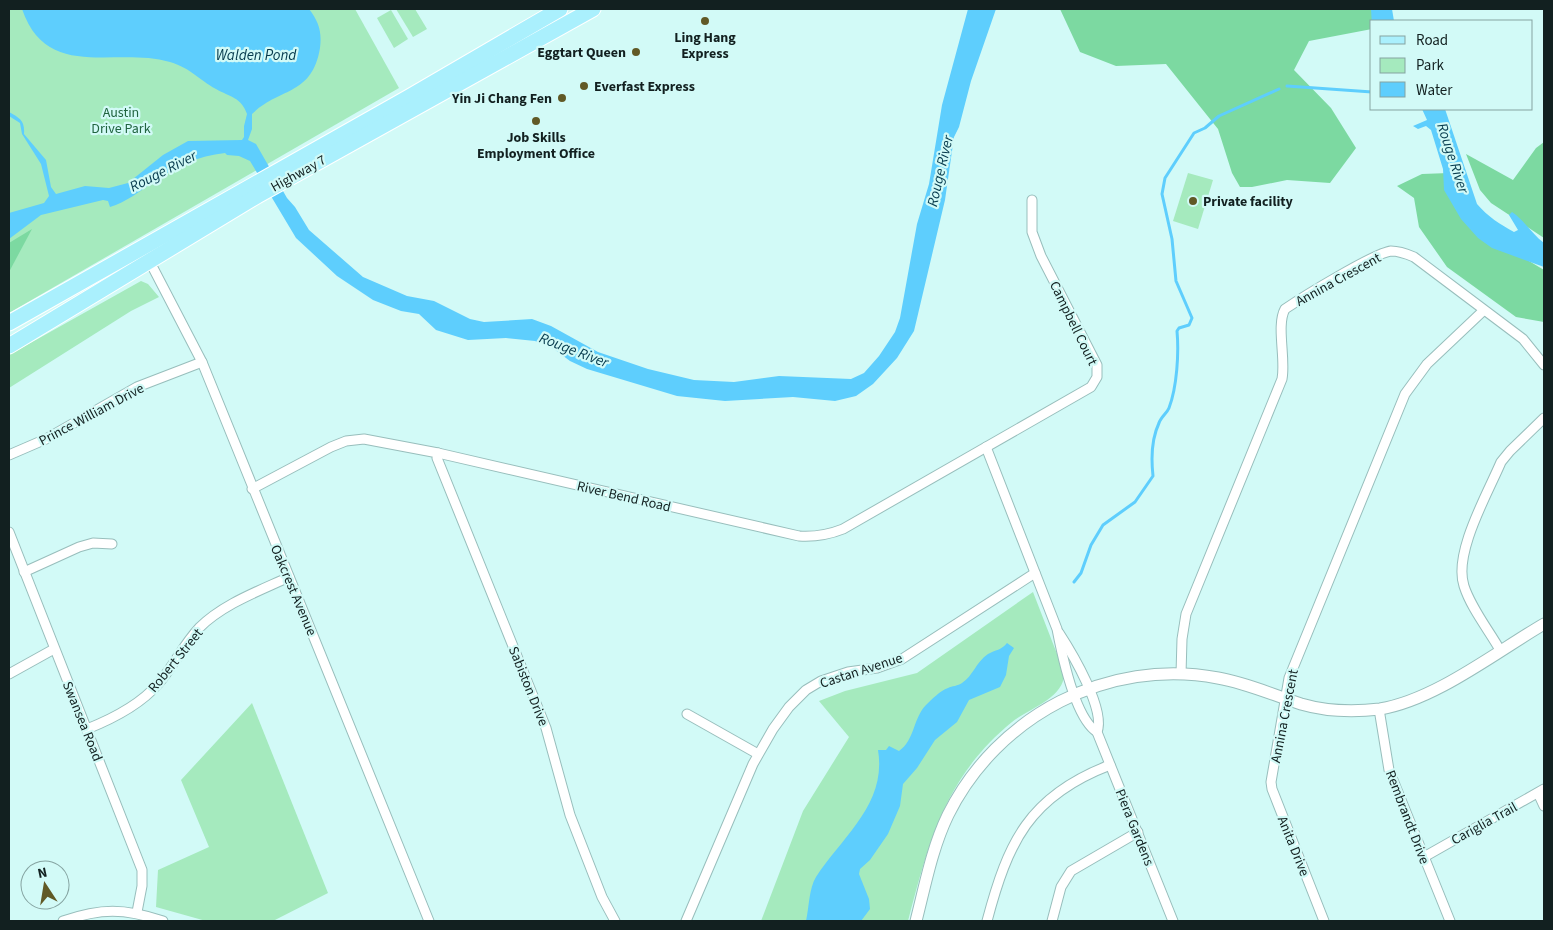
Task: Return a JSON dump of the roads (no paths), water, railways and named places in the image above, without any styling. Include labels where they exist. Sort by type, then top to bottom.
[{"type":"main road","name":"Highway 7","points":[[298,167],[560,9]]},
{"type":"main road","name":"Highway 7","points":[[9,323],[592,9]]},
{"type":"main road","name":"Highway 7","points":[[9,346],[150,262],[255,191]]},
{"type":"street","name":"Campbell Court","points":[[986,447],[1082,393],[1091,387],[1097,377],[1097,365],[1041,256],[1032,232],[1032,200]]},
{"type":"street","name":"Annina Crescent","points":[[1181,674],[1182,639],[1186,614],[1282,379],[1284,359],[1282,322],[1285,309],[1373,258],[1390,251],[1414,257],[1482,311],[1427,364],[1405,394],[1289,678],[1273,770]]},
{"type":"street","name":"Oakcrest Avenue","points":[[150,262],[202,362],[429,921]]},
{"type":"street","points":[[1482,311],[1523,340],[1544,365]]},
{"type":"street","name":"Prince William Drive","points":[[9,455],[46,439],[137,387],[202,362]]},
{"type":"street","points":[[1500,650],[1464,585],[1461,568],[1464,548],[1501,462],[1544,418]]},
{"type":"street","name":"River Bend Road","points":[[252,489],[346,441],[364,439],[438,453],[814,537],[843,529],[986,447]]},
{"type":"street","name":"Piera Gardens","points":[[986,447],[1057,629],[1062,655],[1081,714],[1089,727],[1097,732],[1174,921]]},
{"type":"street","name":"Sabiston Drive","points":[[438,453],[437,458],[546,728],[570,815],[602,897],[616,921]]},
{"type":"street","name":"Swansea Road","points":[[9,532],[142,870],[142,886],[137,912]]},
{"type":"street","points":[[24,572],[79,547],[93,543],[112,544]]},
{"type":"street","name":"Castan Avenue","points":[[686,921],[758,754],[789,707],[806,690],[834,676],[877,668],[902,659],[1035,573]]},
{"type":"street","name":"Robert Street","points":[[87,729],[125,710],[158,684],[199,628],[217,613],[289,577]]},
{"type":"street","points":[[916,921],[939,837],[952,807],[970,778],[991,752],[1012,732],[1037,714],[1074,694],[1088,688],[1138,676],[1181,674],[1238,682],[1309,706],[1329,709],[1379,709],[1428,693],[1544,624]]},
{"type":"street","name":"Piera Gardens","points":[[1057,629],[1072,652],[1088,688],[1100,724],[1097,732]]},
{"type":"street","points":[[9,674],[54,648]]},
{"type":"street","name":"Rembrandt Drive","points":[[1379,709],[1387,763],[1450,921]]},
{"type":"street","points":[[687,714],[758,754]]},
{"type":"street","points":[[987,921],[1004,863],[1021,832],[1047,801],[1071,783],[1110,765]]},
{"type":"street","name":"Anita Drive","points":[[1273,770],[1271,782],[1275,799],[1323,919]]},
{"type":"street","points":[[1541,791],[1544,806]]},
{"type":"street","name":"Cariglia Trail","points":[[1424,857],[1541,791]]},
{"type":"street","points":[[1052,921],[1061,888],[1071,871],[1138,832]]},
{"type":"street","points":[[63,921],[98,911],[137,912],[163,921]]},
{"type":"street","points":[[1314,921],[1323,919]]},
{"type":"water","points":[[22,9],[309,9],[315,18],[321,37],[316,64],[310,75],[302,83],[263,105],[252,114],[252,129],[248,140],[256,144],[287,198],[309,230],[363,277],[407,296],[434,301],[470,319],[484,322],[532,319],[551,326],[598,352],[648,369],[694,380],[734,382],[779,376],[851,379],[864,373],[879,356],[895,332],[900,318],[917,224],[929,184],[942,105],[968,9],[996,9],[971,81],[959,127],[954,137],[945,200],[914,331],[897,358],[873,384],[856,396],[835,401],[793,397],[725,401],[677,396],[587,369],[570,361],[554,349],[535,341],[506,338],[468,340],[436,330],[419,314],[401,311],[373,300],[337,276],[296,238],[250,161],[239,156],[227,155],[225,153],[188,163],[162,176],[127,200],[110,207],[108,201],[103,200],[41,215],[9,239],[9,213],[44,203],[49,196],[41,164],[22,134],[20,123],[9,116],[9,112],[21,120],[24,126],[24,134],[46,160],[51,187],[56,194],[85,186],[109,188],[128,183],[163,155],[188,141],[242,140],[247,114],[242,104],[234,98],[221,92],[184,68],[170,62],[149,58],[85,57],[65,54],[48,46],[33,32]]},
{"type":"water","points":[[1371,9],[1392,9],[1394,20],[1372,20]]},
{"type":"water","name":"Rouge River","points":[[1422,110],[1445,110],[1477,204],[1494,220],[1514,232],[1518,230],[1509,215],[1512,212],[1520,219],[1544,243],[1544,267],[1492,248],[1478,238],[1461,219],[1444,190],[1443,169],[1431,130],[1426,126],[1418,129],[1413,126],[1427,120]]},
{"type":"water","points":[[1007,643],[1014,648],[1009,656],[1006,675],[1000,687],[969,700],[957,722],[935,740],[917,768],[903,784],[900,806],[888,834],[870,860],[860,869],[859,874],[869,899],[870,909],[861,921],[806,921],[811,892],[816,877],[860,818],[876,787],[879,769],[878,750],[886,750],[889,746],[899,751],[908,741],[922,710],[936,695],[962,683],[984,657]]},
{"type":"waterway","points":[[1287,86],[1370,92]]},
{"type":"waterway","points":[[1074,582],[1081,573],[1091,545],[1103,525],[1135,502],[1153,476],[1154,436],[1160,421],[1169,408],[1176,380],[1177,331],[1179,328],[1189,325],[1192,318],[1176,281],[1172,239],[1162,194],[1165,178],[1194,133],[1205,128],[1219,116],[1279,89]]},
{"type":"place","name":"Ling Hang Express","points":[[705,21]]},
{"type":"place","name":"Eggtart Queen","points":[[636,52]]},
{"type":"place","name":"Everfast Express","points":[[584,86]]},
{"type":"place","name":"Yin Ji Chang Fen","points":[[562,98]]},
{"type":"place","name":"Job Skills Employment Office","points":[[536,121]]},
{"type":"place","name":"Private facility","points":[[1193,201]]},
{"type":"water label","name":"Walden Pond","points":[[256,55]]},
{"type":"park label","name":"Austin Drive Park","points":[[121,120]]}]
